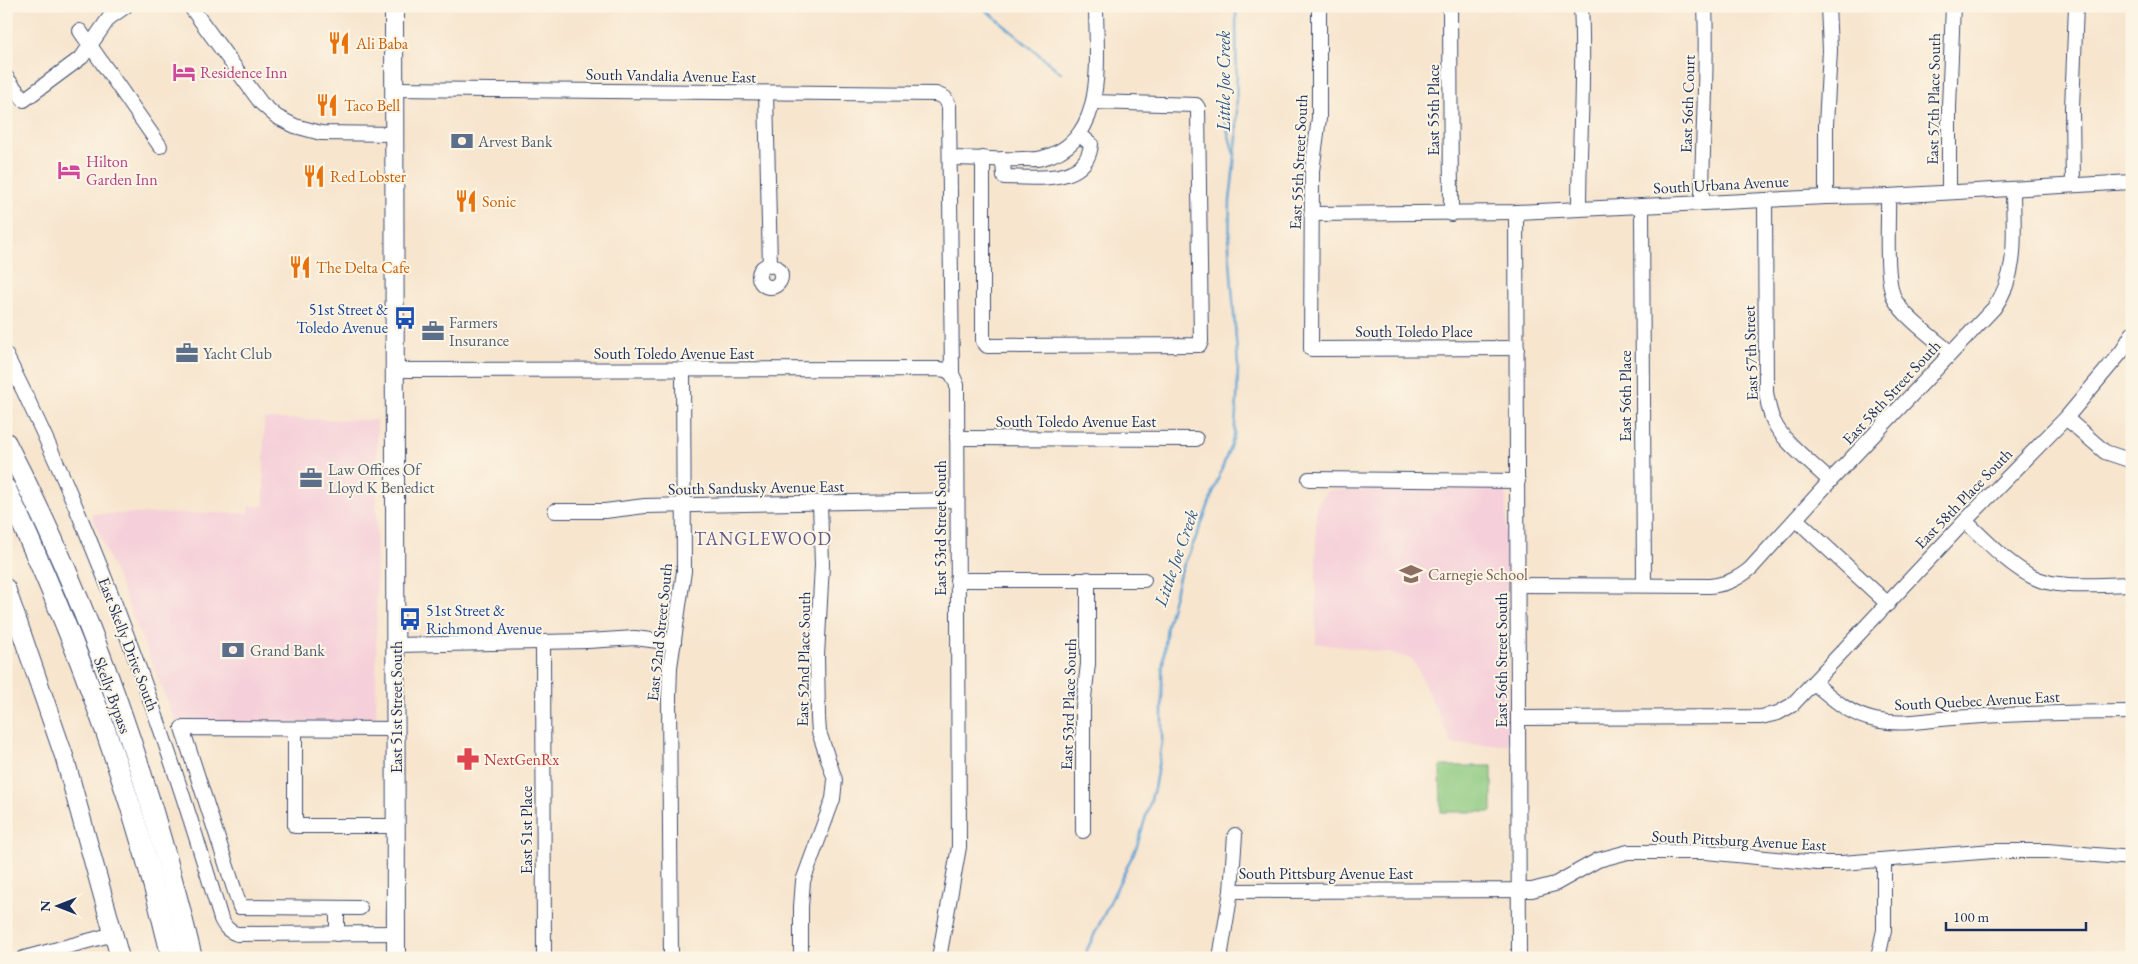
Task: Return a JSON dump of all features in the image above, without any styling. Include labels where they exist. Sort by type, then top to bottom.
[{"type":"highway","points":[[6,426],[31,491]]},
{"type":"highway","name":"Skelly Bypass","points":[[6,443],[31,491],[83,613],[113,692],[157,825],[192,958]]},
{"type":"highway","name":"Skelly Bypass","points":[[6,489],[39,559],[99,709],[145,855],[172,958]]},
{"type":"main road","name":"East 51st Street South","points":[[394,6],[396,958]]},
{"type":"main road","points":[[6,588],[65,759],[120,958]]},
{"type":"street","points":[[6,77],[24,100],[82,57],[109,18],[126,6]]},
{"type":"street","points":[[190,6],[261,102],[277,117],[295,126],[321,133],[395,134]]},
{"type":"street","points":[[950,158],[1042,159],[1061,150],[1079,134],[1092,112],[1096,84],[1096,6]]},
{"type":"street","name":"East 55th Street South","points":[[1311,349],[1312,171],[1319,118],[1319,6]]},
{"type":"street","name":"East 55th Place","points":[[1450,6],[1450,214]]},
{"type":"street","points":[[1579,209],[1580,129],[1584,68],[1581,6]]},
{"type":"street","name":"East 56th Court","points":[[1702,203],[1702,137],[1707,39],[1705,6]]},
{"type":"street","points":[[1826,197],[1826,125],[1830,50],[1828,6]]},
{"type":"street","name":"East 57th Place South","points":[[1949,192],[1949,107],[1953,6]]},
{"type":"street","points":[[2073,186],[2072,108],[2076,6]]},
{"type":"street","points":[[80,31],[160,146]]},
{"type":"street","name":"South Vandalia Avenue East","points":[[394,89],[936,94],[945,98]]},
{"type":"street","points":[[766,93],[770,266]]},
{"type":"street","name":"East 53rd Street South","points":[[939,958],[958,846],[957,385],[952,374],[949,106],[945,98]]},
{"type":"street","points":[[982,158],[984,341],[987,346],[1199,345],[1201,342],[1198,108],[1196,105],[1093,102]]},
{"type":"street","points":[[1004,159],[1004,177],[1057,177],[1071,174],[1081,167],[1090,155],[1091,144],[1079,134]]},
{"type":"street","name":"South Urbana Avenue","points":[[1311,214],[1516,212],[1826,197],[1888,196],[2132,182]]},
{"type":"street","name":"East 58th Street South","points":[[1644,585],[1710,586],[1725,584],[1738,579],[1751,568],[1830,481],[1994,308],[2009,283],[2013,253],[2013,189]]},
{"type":"street","points":[[1888,196],[1891,288],[1896,300],[1904,311],[1951,353]]},
{"type":"street","name":"East 57th Street","points":[[1765,200],[1766,392],[1770,413],[1774,424],[1783,436],[1830,481]]},
{"type":"street","name":"East 56th Place","points":[[1642,206],[1644,585]]},
{"type":"street","name":"East 56th Street South","points":[[1516,212],[1519,958]]},
{"type":"street","name":"East 58th Place South","points":[[1814,682],[1965,521],[2066,418],[2123,350],[2132,334]]},
{"type":"street","name":"South Toledo Place","points":[[1311,349],[1517,348]]},
{"type":"street","name":"East Skelly Drive South","points":[[6,355],[59,469],[121,620],[173,765],[221,919],[230,931],[237,934],[337,934]]},
{"type":"street","name":"South Toledo Avenue East","points":[[395,370],[939,369],[946,370],[952,374]]},
{"type":"street","name":"East 52nd Street South","points":[[671,958],[669,705],[670,667],[684,571],[683,370]]},
{"type":"street","points":[[2066,418],[2105,452],[2132,461]]},
{"type":"street","name":"South Toledo Avenue East","points":[[957,438],[1196,439]]},
{"type":"street","points":[[1309,479],[1518,480]]},
{"type":"street","name":"South Sandusky Avenue East","points":[[556,511],[604,511],[645,506],[957,500]]},
{"type":"street","name":"East 52nd Place South","points":[[801,958],[801,892],[803,881],[833,799],[835,780],[819,732],[818,718],[817,656],[822,565],[820,503]]},
{"type":"street","points":[[1796,520],[1888,604]]},
{"type":"street","points":[[1965,521],[2012,563],[2034,578],[2064,584],[2132,584]]},
{"type":"street","name":"East 53rd Place South","points":[[1083,831],[1083,706],[1088,664],[1088,579]]},
{"type":"street","points":[[957,580],[1144,580]]},
{"type":"street","points":[[1518,585],[1644,585]]},
{"type":"street","points":[[396,645],[635,638],[674,643]]},
{"type":"street","name":"East 51st Place","points":[[543,642],[544,958]]},
{"type":"street","points":[[1518,718],[1761,718],[1778,713],[1792,705],[1814,682]]},
{"type":"street","name":"South Quebec Avenue East","points":[[1814,682],[1836,702],[1855,714],[1890,722],[2132,712]]},
{"type":"street","points":[[360,908],[240,907],[182,728],[396,729]]},
{"type":"street","points":[[295,730],[295,826],[396,826]]},
{"type":"street","points":[[1220,958],[1231,891],[1235,835]]},
{"type":"street","name":"South Pittsburg Avenue East","points":[[1231,891],[1519,891],[1545,888],[1598,860],[1628,852],[1706,852],[1817,864],[1993,851],[2047,851],[2132,858]]},
{"type":"street","points":[[203,858],[222,852]]},
{"type":"street","points":[[1878,958],[1884,930],[1884,860]]},
{"type":"street","points":[[337,908],[337,934],[396,933]]},
{"type":"street","points":[[24,958],[114,934]]},
{"type":"shaded area","points":[[264,419],[377,420],[376,724],[176,722],[91,514],[249,513],[249,506],[264,506]]},
{"type":"shaded area","name":"Carnegie School","points":[[1506,489],[1508,745],[1452,744],[1413,659],[1389,653],[1316,643],[1316,506],[1329,490]]},
{"type":"green space","points":[[1440,766],[1492,766],[1492,812],[1441,812]]},
{"type":"waterway","name":"Little Joe Creek","points":[[981,6],[1061,73]]},
{"type":"waterway","name":"Little Joe Creek","points":[[1083,958],[1137,846],[1154,789],[1162,742],[1162,673],[1167,625],[1180,574],[1200,528],[1234,436],[1238,366],[1229,247],[1230,201],[1237,137],[1236,6]]},
{"type":"waterway","name":"Little Joe Creek","points":[[1217,107],[1224,118],[1234,154]]},
{"type":"place","name":"Ali Baba","points":[[339,43]]},
{"type":"place","name":"Residence Inn","points":[[184,72]]},
{"type":"place","name":"Taco Bell","points":[[327,105]]},
{"type":"place","name":"Arvest Bank","points":[[462,141]]},
{"type":"place","name":"Hilton Garden Inn","points":[[69,170]]},
{"type":"place","name":"Red Lobster","points":[[314,176]]},
{"type":"place","name":"Sonic","points":[[466,201]]},
{"type":"place","name":"The Delta Cafe","points":[[300,267]]},
{"type":"place","name":"51st Street & Toledo Avenue","points":[[405,318]]},
{"type":"place","name":"Farmers Insurance","points":[[433,331]]},
{"type":"place","name":"Yacht Club","points":[[187,353]]},
{"type":"place","name":"Law Offices Of Lloyd K Benedict","points":[[311,478]]},
{"type":"place","name":"Carnegie School","points":[[1411,574]]},
{"type":"place","name":"51st Street & Richmond Avenue","points":[[410,619]]},
{"type":"place","name":"Grand Bank","points":[[233,650]]},
{"type":"place","name":"NextGenRx","points":[[468,759]]},
{"type":"district","name":"TANGLEWOOD","points":[[763,539]]}]
